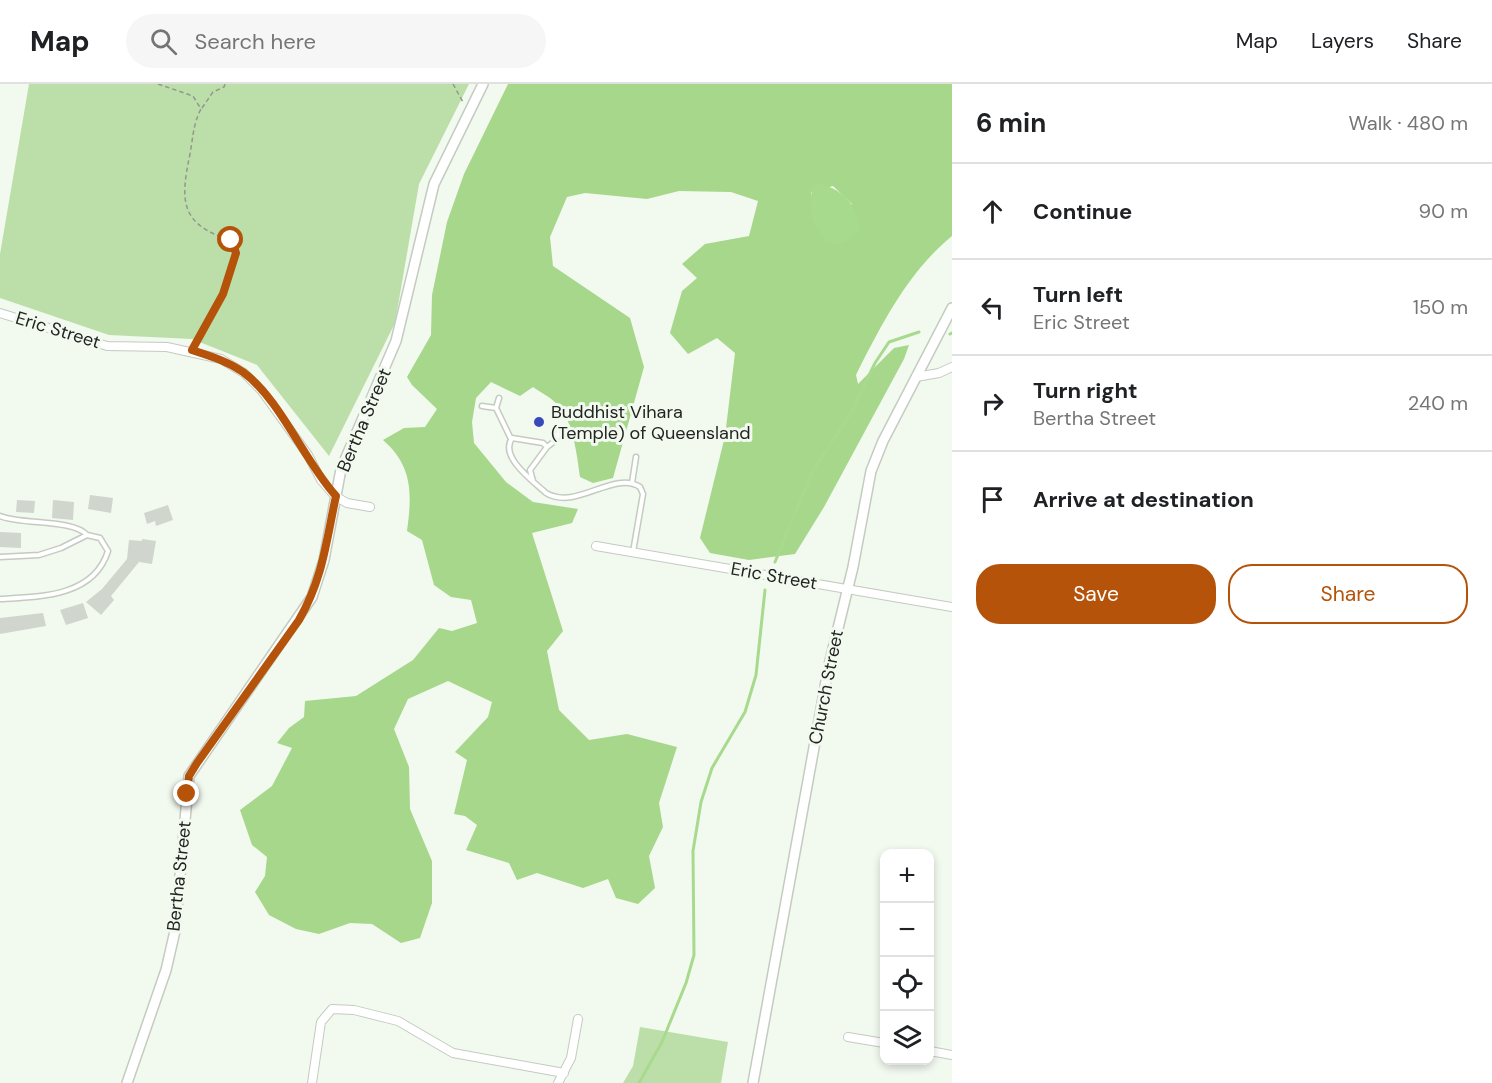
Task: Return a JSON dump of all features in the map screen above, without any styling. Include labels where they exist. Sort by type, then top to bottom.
[{"type":"street","name":"Bertha Street","points":[[127,1083],[166,970],[175,931],[189,776],[312,597],[324,560],[348,448],[396,341],[434,184],[483,84]]},
{"type":"street","name":"Church Street","points":[[753,1083],[829,665],[871,471],[883,441],[952,308]]},
{"type":"street","name":"Eric Street","points":[[0,313],[107,346],[167,347],[192,350],[220,359],[244,373],[262,391],[308,455],[321,480],[336,496]]},
{"type":"street","points":[[916,377],[939,373],[952,367]]},
{"type":"street","points":[[336,496],[347,503],[370,507]]},
{"type":"street","name":"Eric Street","points":[[596,546],[952,607]]},
{"type":"street","points":[[312,1083],[321,1022],[332,1009],[354,1010],[398,1021],[453,1053],[564,1073]]},
{"type":"street","points":[[558,1083],[571,1058],[578,1019]]},
{"type":"street","points":[[848,1037],[880,1042]]},
{"type":"street","points":[[934,1052],[952,1055]]},
{"type":"lane","points":[[499,398],[496,408],[511,439],[508,446],[510,454],[546,494],[563,499],[632,483],[640,487],[643,494],[633,552]]},
{"type":"lane","points":[[482,406],[496,408]]},
{"type":"lane","points":[[533,481],[531,468],[547,447],[556,440],[559,431]]},
{"type":"lane","points":[[511,439],[543,443],[547,447]]},
{"type":"lane","points":[[632,483],[636,457]]},
{"type":"lane","points":[[0,516],[22,522],[74,526],[87,535],[100,538],[108,551],[97,569],[79,586],[59,594],[0,599]]},
{"type":"lane","points":[[0,557],[39,555],[61,548],[87,535]]},
{"type":"path","points":[[158,84],[193,96],[201,109]]},
{"type":"path","points":[[192,350],[217,309],[236,253],[231,240],[208,233],[199,227],[190,216],[183,195],[194,122],[213,92],[224,87],[225,84]]},
{"type":"path","points":[[453,84],[461,100],[470,109]]},
{"type":"shaded area","points":[[29,84],[469,84],[419,184],[395,323],[329,456],[257,365],[192,339],[109,335],[0,298],[0,254]]},
{"type":"shaded area","points":[[508,84],[952,84],[952,236],[922,266],[897,300],[856,375],[858,384],[894,348],[909,345],[904,359],[824,507],[795,554],[749,560],[710,553],[700,538],[725,436],[735,353],[717,338],[688,354],[670,333],[682,291],[697,278],[682,264],[705,244],[749,236],[758,201],[731,192],[679,191],[647,199],[585,193],[567,197],[550,237],[553,266],[630,318],[644,367],[613,478],[593,483],[580,477],[571,428],[567,419],[557,404],[533,387],[520,396],[491,382],[476,398],[472,422],[474,443],[506,482],[533,502],[578,509],[572,523],[532,533],[563,631],[547,651],[559,710],[589,740],[627,734],[677,747],[659,803],[663,827],[649,856],[655,888],[638,904],[616,898],[608,879],[583,888],[537,873],[517,880],[509,863],[466,850],[477,825],[465,816],[454,814],[467,760],[455,752],[488,717],[492,702],[448,681],[408,699],[394,729],[409,767],[410,809],[432,861],[432,903],[420,938],[401,943],[372,924],[350,923],[319,934],[296,929],[269,915],[255,892],[265,876],[267,857],[252,845],[240,810],[272,786],[292,748],[277,743],[289,728],[304,717],[305,701],[356,696],[413,660],[439,628],[452,631],[477,623],[471,600],[451,597],[434,585],[422,540],[407,531],[410,493],[405,470],[393,450],[383,440],[404,428],[425,427],[437,409],[412,385],[407,377],[431,335],[432,295],[447,222],[464,174]],"holes":[[[833,186],[852,204],[825,236],[814,216],[811,192]]]},
{"type":"shaded area","points":[[817,184],[840,193],[855,211],[860,228],[853,237],[841,244],[825,242],[824,236],[813,221],[811,199],[813,186]]},
{"type":"shaded area","points":[[640,1027],[728,1042],[721,1083],[623,1083],[633,1066]]},
{"type":"building","points":[[90,495],[113,498],[111,513],[88,509]]},
{"type":"building","points":[[17,500],[35,501],[34,513],[16,512]]},
{"type":"building","points":[[53,500],[74,502],[73,520],[52,518]]},
{"type":"building","points":[[168,505],[173,520],[156,526],[155,521],[147,524],[144,513]]},
{"type":"building","points":[[0,532],[21,533],[21,548],[0,547]]},
{"type":"building","points":[[142,539],[156,541],[152,564],[139,562],[111,596],[114,600],[101,615],[86,602],[102,589],[127,559],[129,540],[142,541]]},
{"type":"building","points":[[83,603],[88,618],[66,625],[60,610]]},
{"type":"building","points":[[43,613],[46,626],[0,634],[0,618]]},
{"type":"waterway","points":[[775,562],[812,472],[851,413],[875,363],[889,342],[919,332]]},
{"type":"waterway","points":[[639,1083],[662,1042],[686,983],[694,955],[693,851],[701,802],[712,768],[745,712],[756,675],[765,590]]},
{"type":"place","name":"Buddhist Vihara (Temple) of Queensland","points":[[539,422]]},
{"type":"route","points":[[187,794],[189,776],[197,763],[299,620],[312,597],[320,579],[336,496],[321,480],[308,455],[262,391],[244,373],[220,359],[192,350],[200,333],[217,309],[223,294],[225,280],[236,253],[231,240]]}]
